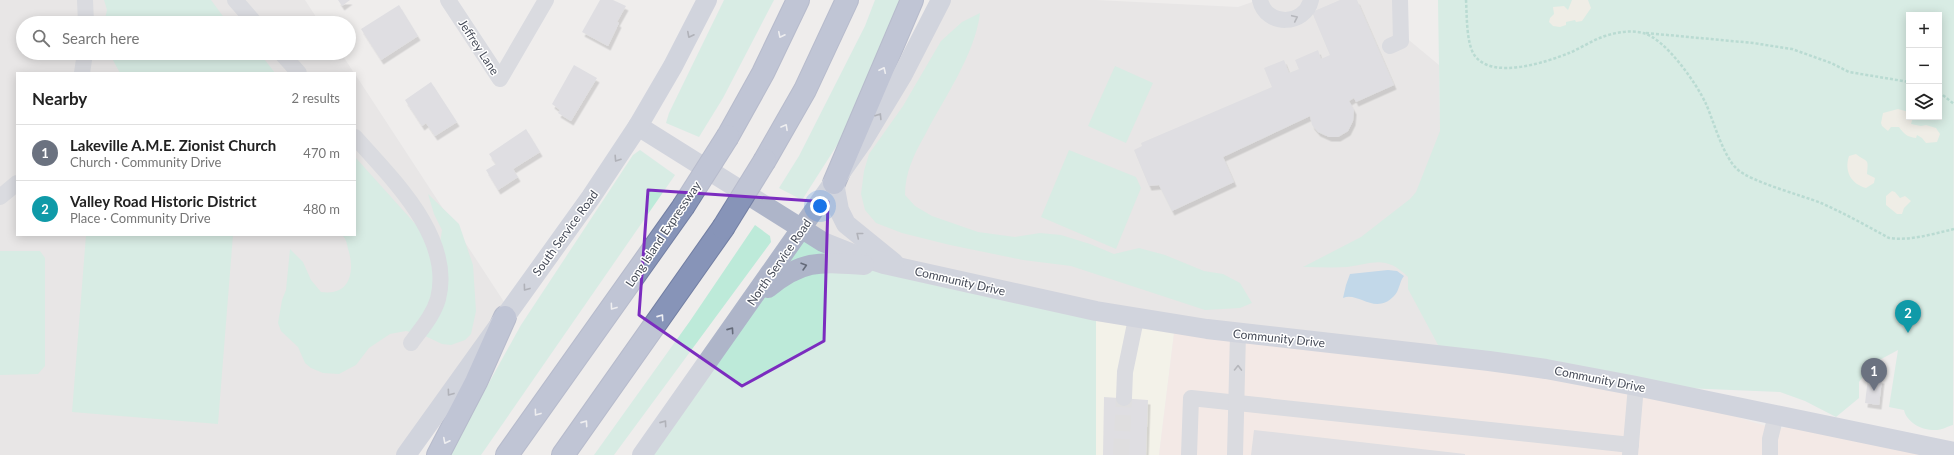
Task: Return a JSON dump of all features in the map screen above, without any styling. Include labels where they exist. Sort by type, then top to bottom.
[{"type":"highway","name":"Long Island Expressway","points":[[507,455],[683,206],[728,136],[763,73],[798,0]]},
{"type":"highway","points":[[563,455],[723,228],[765,160],[805,90],[847,0]]},
{"type":"highway","points":[[834,183],[912,0]]},
{"type":"highway","points":[[438,455],[476,382],[505,317]]},
{"type":"main road","name":"South Service Road","points":[[406,455],[591,197],[638,126],[677,59],[707,0]]},
{"type":"main road","name":"North Service Road","points":[[642,455],[834,183],[890,97],[941,0]]},
{"type":"main road","name":"Community Drive","points":[[638,126],[824,242],[853,254],[900,268],[1136,319],[1238,333],[1489,361],[1546,369],[1636,386],[1954,452]]},
{"type":"main road","points":[[834,183],[839,210],[846,224],[900,268]]},
{"type":"main road","points":[[749,303],[784,275],[806,265],[831,263],[900,268]]},
{"type":"street","points":[[85,0],[86,16]]},
{"type":"street","points":[[235,0],[249,16]]},
{"type":"street","name":"Jeffrey Lane","points":[[448,0],[500,79],[546,0]]},
{"type":"street","points":[[1260,0],[1265,11],[1272,17],[1289,21],[1298,18],[1305,12],[1311,0]]},
{"type":"street","points":[[1390,46],[1401,41],[1400,0]]},
{"type":"street","points":[[82,72],[84,60]]},
{"type":"street","points":[[287,60],[298,72]]},
{"type":"street","points":[[356,138],[395,182],[413,207],[429,234],[437,255],[440,276],[438,299],[431,316],[411,343]]},
{"type":"street","points":[[0,196],[16,184]]},
{"type":"street","points":[[1124,398],[1125,372],[1136,319]]},
{"type":"street","points":[[1235,455],[1238,333]]},
{"type":"street","points":[[1189,455],[1192,398],[1237,402],[1630,450],[1636,386]]},
{"type":"street","points":[[1770,455],[1770,439],[1776,416]]},
{"type":"street","points":[[1758,455],[1759,447],[1770,439]]},
{"type":"path","points":[[1466,0],[1471,45],[1475,56],[1485,64],[1500,69],[1528,66],[1569,53],[1604,36],[1627,31],[1753,43],[1792,49],[1831,63],[1850,72],[1906,81]]},
{"type":"path","points":[[1645,33],[1662,42],[1679,63],[1705,103],[1723,148],[1737,169],[1756,179],[1822,204],[1888,238],[1898,239],[1920,237],[1954,229]]},
{"type":"path","points":[[1942,94],[1954,104]]},
{"type":"highlighted area","points":[[648,190],[828,202],[824,341],[742,386],[639,315]]},
{"type":"shaded area","points":[[0,0],[305,0],[315,16],[16,16],[16,60],[346,60],[353,72],[16,72],[16,236],[356,236],[356,76],[508,308],[404,455],[0,455]]},
{"type":"shaded area","points":[[941,0],[1096,0],[1238,7],[1258,0],[1397,0],[1404,36],[1439,65],[1444,356],[1044,301],[802,229]]},
{"type":"shaded area","points":[[1096,311],[1175,325],[1159,455],[1096,455]]},
{"type":"shaded area","points":[[1175,325],[1636,386],[1776,429],[1808,423],[1954,455],[1159,455]]},
{"type":"green space","points":[[104,0],[211,0],[223,16],[106,16],[107,10]]},
{"type":"green space","points":[[724,0],[774,0],[723,98],[699,137],[666,123],[669,113]]},
{"type":"green space","points":[[875,0],[906,0],[855,117],[802,200],[779,188],[799,156],[865,26]]},
{"type":"green space","points":[[1438,0],[1954,0],[1953,425],[1939,430],[1921,428],[1908,419],[1904,410],[1889,407],[1898,350],[1872,364],[1859,382],[1859,398],[1836,417],[1805,401],[1780,392],[1636,386],[1444,356],[1408,289],[1408,277],[1400,270],[1386,263],[1379,262],[1347,267],[1303,267],[1361,237],[1410,199],[1416,192],[1440,131]]},
{"type":"green space","points":[[980,13],[972,45],[958,76],[921,142],[908,171],[905,195],[915,206],[932,216],[978,232],[1015,237],[1040,233],[1061,235],[1090,244],[1114,254],[1139,248],[1165,255],[1204,271],[1223,274],[1240,283],[1252,303],[1240,308],[1205,310],[1071,266],[1023,260],[950,245],[902,233],[876,223],[865,210],[861,194],[864,171],[869,154],[903,106],[941,41],[962,22]]},
{"type":"green space","points":[[113,60],[265,60],[274,72],[119,72]]},
{"type":"green space","points":[[1115,66],[1153,83],[1126,143],[1088,126]]},
{"type":"green space","points":[[640,150],[675,175],[481,455],[449,455],[521,325],[633,155]]},
{"type":"green space","points":[[1069,150],[1136,177],[1141,188],[1116,249],[1041,217]]},
{"type":"green space","points":[[356,158],[419,228],[440,243],[442,230],[434,214],[428,194],[459,224],[473,265],[476,311],[471,334],[465,340],[451,345],[442,344],[423,335],[406,331],[390,334],[369,348],[356,365],[339,374],[323,373],[311,368],[305,363],[298,347],[281,331],[278,323],[282,300],[286,290],[290,249],[303,262],[311,280],[321,292],[338,291],[347,282],[351,269],[351,260],[343,236],[356,236]]},
{"type":"green space","points":[[755,225],[770,236],[771,242],[614,455],[594,455],[690,321]]},
{"type":"green space","points":[[802,229],[823,242],[1096,311],[1096,455],[642,455]]},
{"type":"green space","points":[[86,236],[233,236],[218,424],[72,412]]},
{"type":"green space","points":[[0,251],[40,251],[45,258],[45,366],[38,374],[0,375]]},
{"type":"sand","points":[[1572,0],[1588,0],[1591,8],[1582,21],[1576,22],[1575,20],[1566,22],[1566,25],[1560,27],[1553,26],[1549,22],[1550,18],[1554,14],[1553,7],[1564,6],[1568,10]]},
{"type":"sand","points":[[1898,109],[1906,111],[1906,120],[1912,120],[1911,124],[1921,126],[1926,125],[1936,128],[1940,134],[1937,142],[1926,143],[1917,135],[1916,138],[1910,137],[1902,132],[1899,127],[1891,127],[1888,131],[1882,126],[1881,123],[1883,113]]},
{"type":"sand","points":[[1856,154],[1866,161],[1868,165],[1867,174],[1875,178],[1874,183],[1866,188],[1856,183],[1848,172],[1847,167],[1849,156]]},
{"type":"sand","points":[[1892,191],[1895,192],[1900,198],[1905,196],[1911,201],[1904,208],[1902,214],[1897,214],[1886,205],[1886,196]]},
{"type":"water","points":[[1388,270],[1397,271],[1404,276],[1396,294],[1387,302],[1373,304],[1355,298],[1343,298],[1350,274]]},
{"type":"building","points":[[338,0],[350,0],[342,6]]},
{"type":"building","points":[[600,0],[613,0],[626,6],[617,22],[619,23],[608,46],[582,32]]},
{"type":"building","points":[[1340,0],[1357,0],[1394,85],[1356,102],[1354,98],[1349,101],[1354,110],[1353,121],[1348,131],[1338,137],[1329,137],[1318,132],[1312,125],[1310,116],[1223,157],[1234,182],[1172,211],[1159,185],[1149,186],[1134,150],[1142,146],[1141,143],[1272,87],[1264,68],[1284,60],[1289,73],[1299,69],[1295,60],[1318,50],[1321,59],[1330,55],[1312,12]]},
{"type":"building","points":[[399,5],[418,36],[381,60],[361,29]]},
{"type":"building","points":[[574,65],[597,78],[571,121],[558,113],[560,110],[552,104]]},
{"type":"building","points":[[431,82],[457,122],[435,136],[426,123],[422,126],[405,100]]},
{"type":"building","points":[[526,129],[540,152],[513,169],[518,177],[498,190],[486,170],[496,164],[489,154]]},
{"type":"building","points":[[1868,378],[1882,379],[1879,405],[1865,403]]},
{"type":"building","points":[[1104,397],[1148,400],[1146,455],[1103,455]]},
{"type":"building","points":[[1254,430],[1465,454],[1465,455],[1251,455]]},
{"type":"tunnel","points":[[1121,455],[1124,398]]},
{"type":"place","name":"Valley Road Historic District","points":[[1908,333]]},
{"type":"place","name":"Lakeville A.M.E. Zionist Church","points":[[1874,391]]}]
